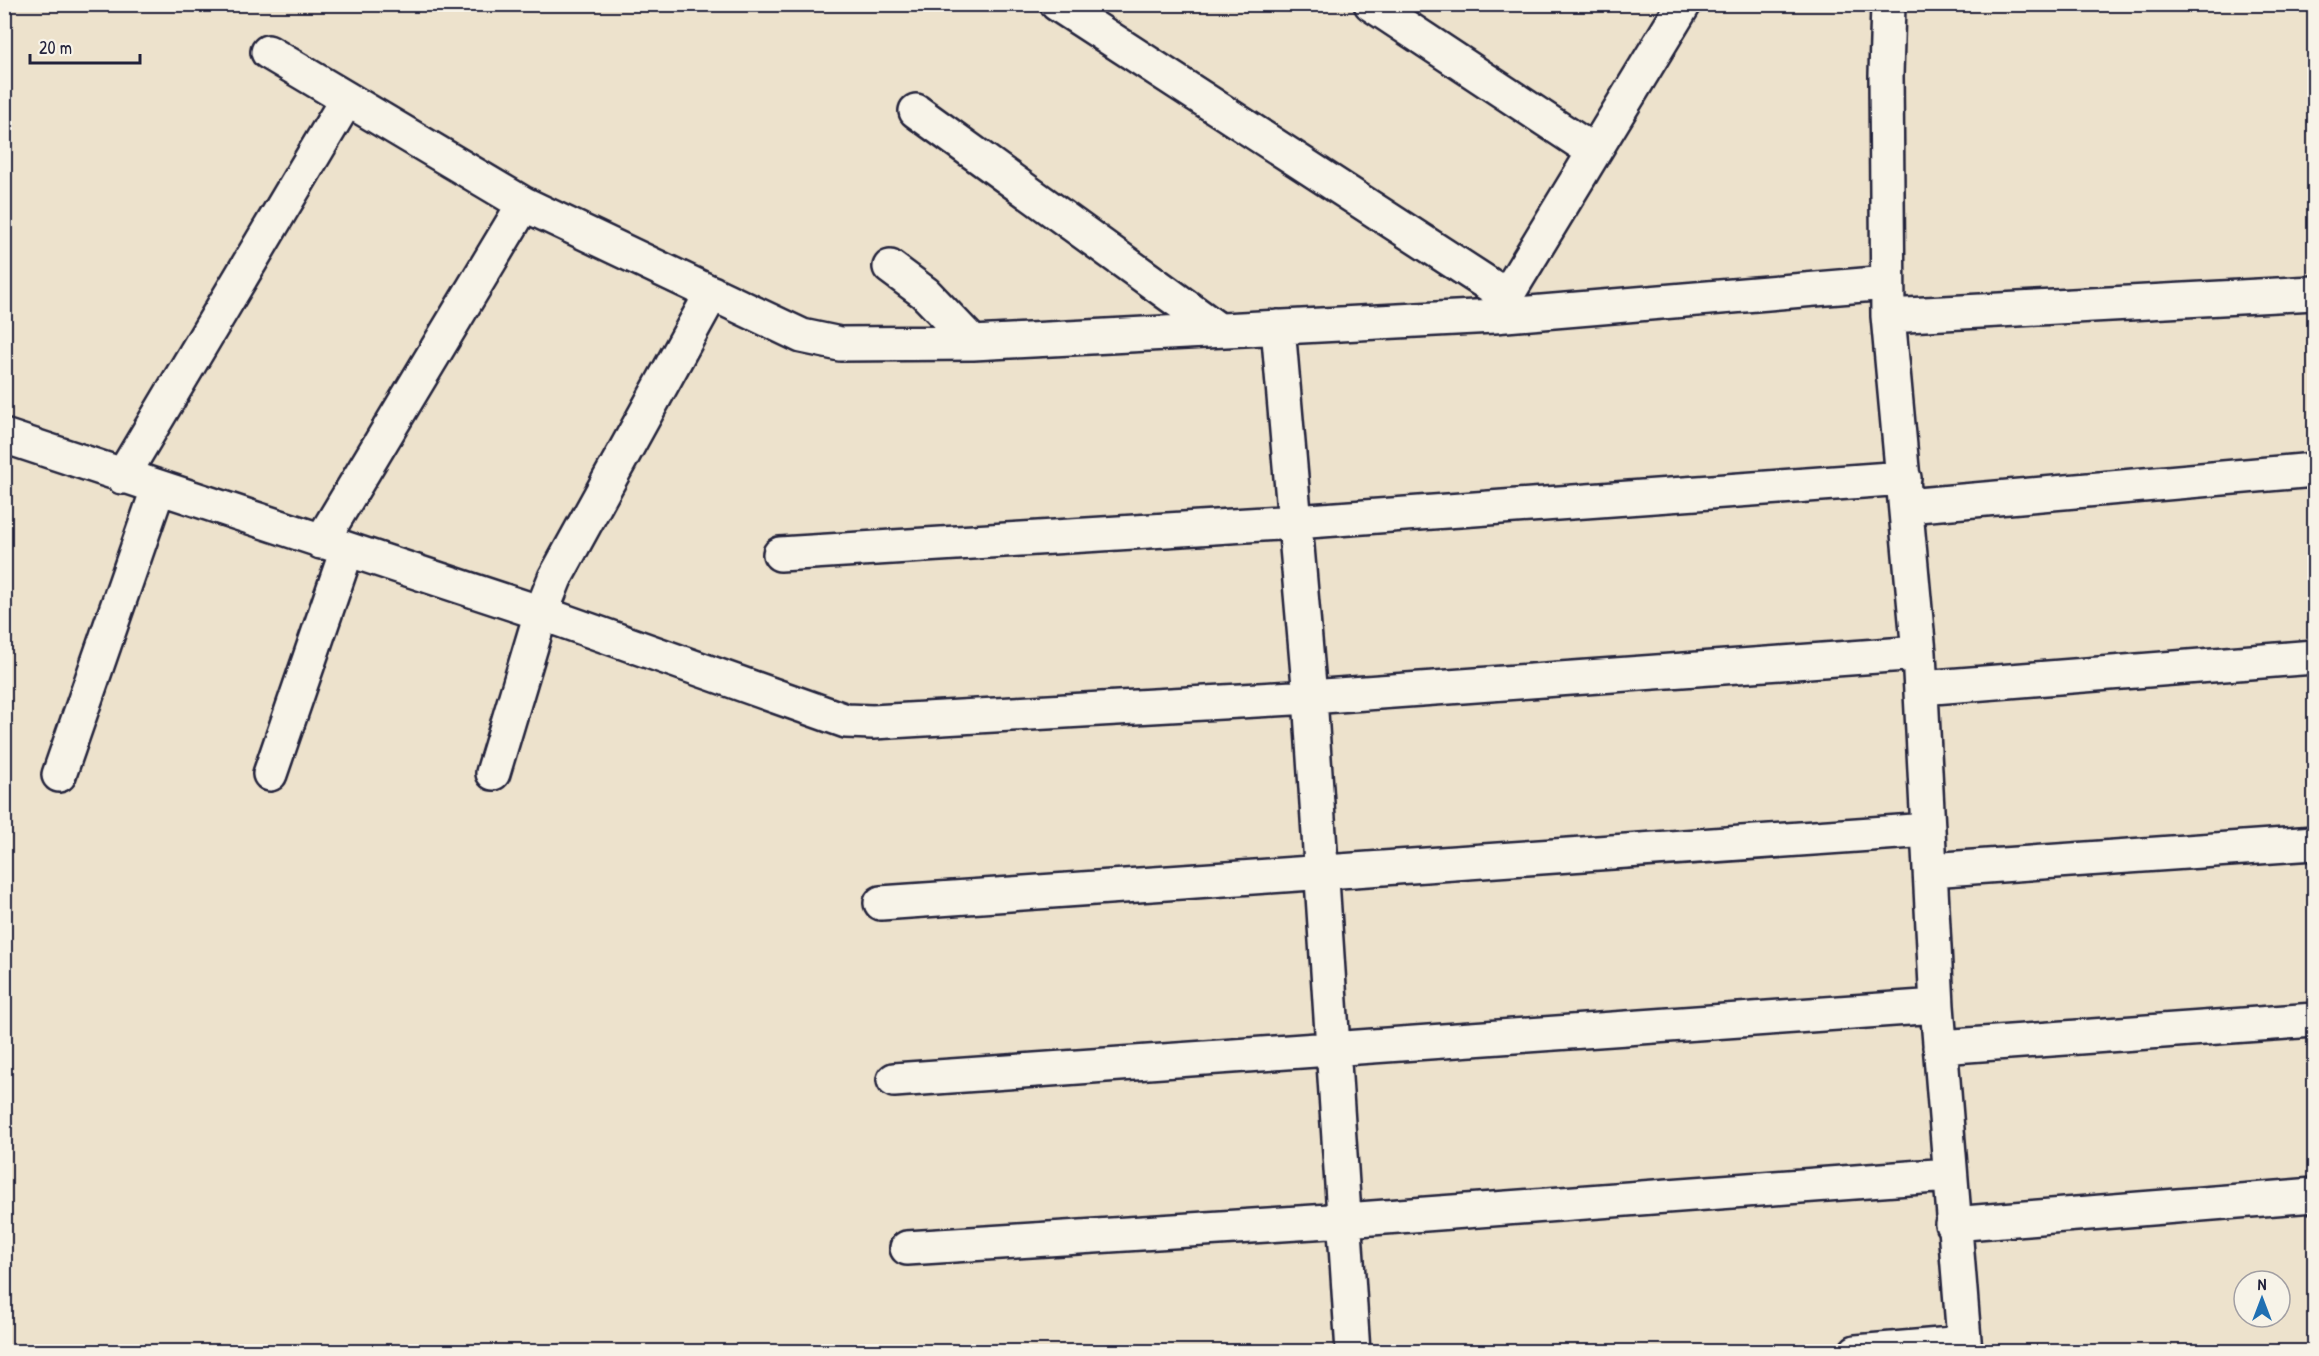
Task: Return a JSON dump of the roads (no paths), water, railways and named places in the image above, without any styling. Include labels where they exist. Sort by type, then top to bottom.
[{"type":"street","points":[[1057,4],[1499,306]]},
{"type":"street","points":[[1371,4],[1593,151]]},
{"type":"street","points":[[1499,306],[1684,4]]},
{"type":"street","points":[[1856,1352],[1965,1347],[1952,1224],[1937,1006],[1919,652],[1888,316],[1886,75],[1888,4]]},
{"type":"street","points":[[268,52],[524,204],[802,336],[840,344],[973,343],[1278,327],[1499,306],[1887,282]]},
{"type":"street","points":[[122,477],[347,99]]},
{"type":"street","points":[[916,111],[1217,329]]},
{"type":"street","points":[[270,774],[334,546],[524,204]]},
{"type":"street","points":[[890,267],[925,293],[973,343]]},
{"type":"street","points":[[493,773],[541,613],[555,578],[712,293]]},
{"type":"street","points":[[1888,316],[2314,293]]},
{"type":"street","points":[[1278,327],[1310,697],[1320,872],[1335,1050],[1353,1352]]},
{"type":"street","points":[[4,436],[158,489],[541,613],[846,721],[885,722],[1310,697],[1919,652]]},
{"type":"street","points":[[780,554],[1295,522],[2314,470]]},
{"type":"street","points":[[59,775],[158,489]]},
{"type":"street","points":[[1921,688],[2314,657]]},
{"type":"street","points":[[881,903],[1928,830]]},
{"type":"street","points":[[1930,870],[2314,843]]},
{"type":"street","points":[[894,1080],[1937,1006]]},
{"type":"street","points":[[1940,1047],[2314,1020]]},
{"type":"street","points":[[907,1248],[1345,1220],[1949,1175]]},
{"type":"street","points":[[1952,1224],[2314,1196]]}]
